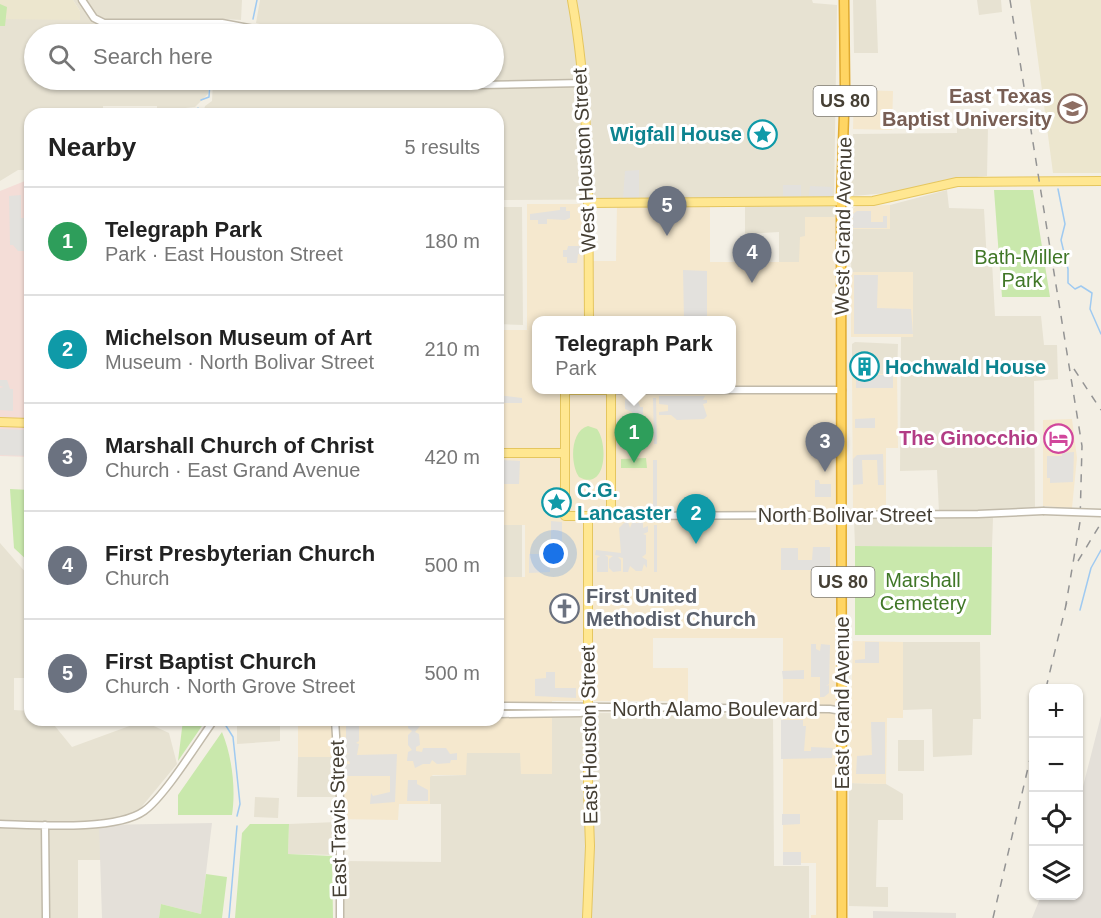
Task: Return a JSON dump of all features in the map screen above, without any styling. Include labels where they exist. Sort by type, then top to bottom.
[{"type":"highway","name":"West Grand Avenue","points":[[842,452],[841,201],[845,87],[844,0]]},
{"type":"highway","name":"East Grand Avenue","points":[[842,452],[842,918]]},
{"type":"main road","name":"West Houston Street","points":[[572,0],[582,83],[588,203],[588,316]]},
{"type":"main road","points":[[588,203],[887,200],[963,182],[1101,181]]},
{"type":"main road","points":[[504,453],[565,453],[566,394]]},
{"type":"main road","points":[[611,394],[611,516]]},
{"type":"main road","points":[[0,422],[24,423]]},
{"type":"main road","name":"North Bolivar Street","points":[[565,453],[565,516],[611,516]]},
{"type":"main road","name":"East Houston Street","points":[[587,918],[590,846],[588,516]]},
{"type":"street","points":[[82,0],[97,20],[112,24],[230,24]]},
{"type":"street","points":[[504,82],[582,83]]},
{"type":"street","points":[[736,390],[842,390]]},
{"type":"street","name":"North Bolivar Street","points":[[611,516],[1101,513]]},
{"type":"street","points":[[504,706],[581,705],[588,709]]},
{"type":"street","points":[[504,714],[581,713],[588,709]]},
{"type":"street","name":"North Alamo Boulevard","points":[[588,709],[830,709],[842,711]]},
{"type":"street","points":[[0,825],[118,822],[138,814],[152,804],[210,726]]},
{"type":"street","name":"East Travis Street","points":[[335,726],[340,798],[340,918]]},
{"type":"street","points":[[45,825],[46,918]]},
{"type":"shaded area","points":[[0,0],[73,0],[80,11],[80,20],[0,19]]},
{"type":"shaded area","points":[[73,0],[242,0],[241,20],[224,19],[224,24],[24,24],[24,90],[208,90],[208,94],[195,107],[186,108],[103,106],[103,108],[24,108],[24,170],[18,170],[0,181],[0,19],[80,11]]},
{"type":"shaded area","points":[[260,0],[812,0],[813,3],[837,5],[834,198],[504,200],[504,108],[204,108],[212,101],[213,90],[504,90],[504,24],[256,23]]},
{"type":"shaded area","points":[[853,0],[876,0],[878,53],[854,53]]},
{"type":"shaded area","points":[[977,0],[1001,0],[1002,12],[979,15]]},
{"type":"shaded area","name":"East Texas Baptist University","points":[[1030,0],[1101,0],[1101,173],[1053,173]]},
{"type":"shaded area","points":[[854,90],[893,91],[892,130],[853,129]]},
{"type":"shaded area","points":[[957,126],[988,127],[987,176],[943,180],[900,192],[853,196],[849,189],[853,134],[957,133]]},
{"type":"shaded area","points":[[639,170],[639,198],[623,198],[625,171]]},
{"type":"shaded area","points":[[24,181],[24,457],[0,456],[0,191]]},
{"type":"shaded area","points":[[783,185],[801,185],[801,196],[783,196]]},
{"type":"shaded area","points":[[810,186],[833,187],[832,197],[809,196]]},
{"type":"shaded area","points":[[947,190],[949,208],[984,209],[987,262],[992,262],[995,316],[1041,316],[1044,345],[1057,345],[1058,379],[1034,381],[1035,507],[939,512],[937,470],[900,471],[901,337],[913,337],[913,272],[851,272],[852,229],[889,229],[890,205]]},
{"type":"shaded area","points":[[21,195],[24,251],[18,251],[10,245],[9,196]]},
{"type":"shaded area","points":[[527,204],[585,204],[585,261],[616,261],[617,205],[710,205],[710,262],[799,262],[800,237],[805,236],[805,217],[835,217],[839,918],[811,918],[811,915],[816,915],[816,863],[783,863],[783,638],[653,638],[653,668],[688,668],[688,701],[552,701],[552,774],[521,774],[520,753],[467,753],[466,775],[433,775],[430,777],[430,804],[399,804],[398,820],[335,819],[335,757],[298,757],[298,726],[504,726],[504,577],[525,577],[525,525],[504,525],[504,330],[527,330]]},
{"type":"shaded area","points":[[745,205],[835,205],[835,217],[805,218],[805,237],[800,237],[800,262],[779,262],[779,232],[745,234]]},
{"type":"shaded area","points":[[890,205],[890,229],[852,229],[852,210],[856,206]]},
{"type":"shaded area","points":[[504,207],[522,207],[523,325],[504,324]]},
{"type":"shaded area","points":[[560,207],[566,207],[566,211],[570,211],[570,218],[547,219],[547,224],[538,224],[538,220],[530,220],[530,214],[560,210]]},
{"type":"shaded area","points":[[857,211],[871,211],[871,222],[883,222],[883,216],[887,216],[887,228],[853,228],[853,214]]},
{"type":"shaded area","points":[[568,246],[580,246],[580,250],[583,250],[583,255],[578,254],[577,263],[567,263],[567,257],[563,257],[563,250],[567,250]]},
{"type":"shaded area","points":[[683,270],[707,271],[707,316],[684,316]]},
{"type":"shaded area","points":[[851,272],[913,272],[913,337],[851,337]]},
{"type":"shaded area","points":[[854,275],[878,275],[877,308],[911,309],[913,334],[854,334]]},
{"type":"shaded area","points":[[855,342],[898,344],[897,374],[852,374],[852,344]]},
{"type":"shaded area","points":[[852,374],[897,374],[898,448],[886,448],[886,511],[853,511]]},
{"type":"shaded area","points":[[856,375],[893,375],[893,388],[856,388]]},
{"type":"shaded area","points":[[0,380],[7,380],[10,389],[13,389],[13,411],[0,410],[0,388],[4,387],[0,386]]},
{"type":"shaded area","points":[[504,396],[522,398],[522,403],[504,403]]},
{"type":"shaded area","points":[[659,396],[705,396],[703,400],[707,400],[707,403],[703,404],[707,416],[704,419],[677,420],[671,415],[659,415],[659,412],[668,411],[668,405],[659,404]]},
{"type":"shaded area","points":[[637,398],[640,407],[643,407],[643,433],[631,435],[632,412],[625,409],[625,399]]},
{"type":"shaded area","points":[[653,398],[656,398],[657,444],[654,444]]},
{"type":"shaded area","points":[[875,418],[875,428],[855,428],[855,419]]},
{"type":"shaded area","points":[[1072,419],[1077,458],[1072,508],[1043,506],[1043,420]]},
{"type":"shaded area","points":[[0,429],[24,430],[24,456],[0,455]]},
{"type":"shaded area","points":[[1074,452],[1073,482],[1050,483],[1050,478],[1047,478],[1047,456],[1062,456],[1062,453]]},
{"type":"shaded area","points":[[883,454],[884,485],[878,485],[877,460],[862,460],[863,484],[853,485],[853,459],[857,455]]},
{"type":"shaded area","points":[[504,460],[520,461],[519,484],[504,484]]},
{"type":"shaded area","points":[[653,460],[657,460],[657,510],[653,510]]},
{"type":"shaded area","points":[[815,480],[819,480],[820,484],[831,484],[831,497],[815,497]]},
{"type":"shaded area","points":[[993,518],[992,547],[855,546],[854,519]]},
{"type":"shaded area","points":[[551,521],[562,522],[562,544],[551,544]]},
{"type":"shaded area","points":[[628,522],[630,528],[632,523],[643,523],[643,528],[648,526],[648,532],[643,534],[646,535],[646,554],[642,557],[647,560],[647,568],[644,564],[642,571],[636,571],[630,566],[628,572],[623,572],[623,558],[618,557],[621,560],[621,571],[613,572],[609,568],[609,559],[613,556],[605,555],[608,557],[608,572],[597,572],[597,558],[600,556],[595,555],[596,550],[621,553],[619,528]]},
{"type":"shaded area","points":[[504,525],[522,525],[522,577],[504,578]]},
{"type":"shaded area","points":[[654,525],[657,525],[657,572],[654,572]]},
{"type":"shaded area","points":[[0,543],[24,571],[24,678],[14,678],[14,710],[24,711],[24,726],[55,726],[72,747],[129,726],[154,726],[169,733],[177,764],[139,810],[120,819],[99,819],[102,860],[78,860],[78,918],[0,918]]},
{"type":"shaded area","points":[[813,547],[830,547],[830,570],[781,570],[781,548],[798,548],[798,560],[812,560]]},
{"type":"shaded area","points":[[529,554],[550,554],[550,572],[529,573]]},
{"type":"shaded area","points":[[853,641],[903,642],[903,718],[887,718],[886,784],[849,783]]},
{"type":"shaded area","points":[[865,642],[879,642],[879,663],[855,663],[855,660],[865,659]]},
{"type":"shaded area","points":[[903,642],[980,642],[981,719],[973,719],[972,755],[933,757],[932,709],[903,710]]},
{"type":"shaded area","points":[[811,644],[816,644],[816,649],[820,651],[821,644],[830,645],[829,684],[826,686],[829,685],[829,693],[824,697],[820,697],[820,677],[811,677]]},
{"type":"shaded area","points":[[804,670],[804,679],[783,679],[782,671]]},
{"type":"shaded area","points":[[546,672],[555,672],[555,688],[576,688],[576,698],[535,696],[535,679],[546,678]]},
{"type":"shaded area","points":[[593,713],[773,714],[774,866],[809,866],[809,918],[344,918],[344,861],[441,862],[441,804],[430,804],[430,776],[466,775],[466,753],[521,753],[551,774],[552,717],[592,717]]},
{"type":"shaded area","points":[[1101,716],[1101,918],[1032,918],[1039,900],[1083,900],[1083,786]]},
{"type":"shaded area","points":[[781,720],[803,720],[803,726],[806,726],[804,751],[811,751],[811,747],[833,748],[832,758],[781,759]]},
{"type":"shaded area","points":[[871,722],[885,722],[885,774],[856,774],[857,756],[872,755]]},
{"type":"shaded area","points":[[237,726],[280,726],[280,741],[237,744]]},
{"type":"shaded area","points":[[346,726],[359,726],[359,741],[356,743],[359,744],[357,755],[397,754],[395,802],[370,804],[371,793],[373,796],[390,792],[390,776],[343,776],[343,764],[350,764],[349,761],[342,762],[341,755],[350,754],[346,753]]},
{"type":"shaded area","points":[[408,726],[420,726],[415,732],[419,734],[420,745],[416,747],[416,751],[422,752],[423,748],[446,748],[450,754],[457,753],[457,760],[437,764],[432,760],[430,764],[423,764],[415,768],[413,761],[407,761],[408,752],[412,750],[408,745],[408,735],[412,731]]},
{"type":"shaded area","points":[[898,740],[924,740],[924,771],[898,771]]},
{"type":"shaded area","points":[[298,757],[335,757],[335,797],[297,797]]},
{"type":"shaded area","points":[[408,780],[417,780],[417,784],[428,790],[428,801],[407,801]]},
{"type":"shaded area","points":[[849,783],[886,784],[903,794],[903,820],[878,820],[876,887],[888,887],[888,907],[849,906]]},
{"type":"shaded area","points":[[255,797],[279,798],[278,818],[254,817]]},
{"type":"shaded area","points":[[782,814],[800,814],[800,824],[782,825]]},
{"type":"shaded area","points":[[337,822],[336,855],[288,854],[289,824]]},
{"type":"shaded area","points":[[212,823],[201,914],[161,904],[159,918],[102,918],[99,825]]},
{"type":"shaded area","points":[[783,852],[801,852],[801,865],[783,865]]},
{"type":"shaded area","points":[[873,911],[956,913],[956,918],[873,918]]},
{"type":"green space","points":[[0,4],[7,7],[5,26],[0,26]]},
{"type":"green space","name":"Bath-Miller Park","points":[[994,190],[1033,190],[1050,297],[1002,297]]},
{"type":"green space","points":[[588,426],[597,429],[601,436],[604,454],[600,472],[595,478],[588,480],[579,477],[576,471],[573,448],[578,434]]},
{"type":"green space","points":[[646,458],[647,468],[621,468],[621,459]]},
{"type":"green space","points":[[10,489],[24,490],[24,557],[14,548]]},
{"type":"green space","name":"Marshall Cemetery","points":[[855,546],[992,547],[991,635],[855,635]]},
{"type":"green space","points":[[182,726],[202,726],[178,761]]},
{"type":"green space","points":[[222,732],[232,773],[234,794],[232,815],[178,815],[178,795]]},
{"type":"green space","points":[[250,824],[289,824],[288,854],[332,856],[333,918],[235,918],[242,833]]},
{"type":"green space","points":[[206,874],[227,877],[222,918],[159,918],[161,904],[201,914]]},
{"type":"waterway","points":[[253,19],[257,0]]},
{"type":"waterway","points":[[201,100],[209,97],[209,90]]},
{"type":"waterway","points":[[1058,189],[1065,224],[1061,240],[1068,269],[1068,283],[1075,289],[1081,286],[1092,293],[1090,309],[1101,334]]},
{"type":"waterway","points":[[1080,610],[1091,568],[1101,550]]},
{"type":"waterway","points":[[226,726],[233,737],[240,804],[237,816]]},
{"type":"waterway","points":[[229,918],[237,826]]},
{"type":"railway","points":[[1010,0],[1082,446],[1080,522],[1065,610]]},
{"type":"railway","points":[[1074,369],[1101,410]]},
{"type":"railway","points":[[1078,561],[1101,523]]},
{"type":"railway","points":[[1047,684],[1067,601]]},
{"type":"railway","points":[[993,918],[1029,763]]},
{"type":"place","name":"East Texas Baptist University","points":[[1073,108]]},
{"type":"place","name":"Wigfall House","points":[[763,134]]},
{"type":"place","name":"First Baptist Church","points":[[667,236]]},
{"type":"place","name":"First Presbyterian Church","points":[[752,283]]},
{"type":"place","name":"Hochwald House","points":[[864,367]]},
{"type":"place","name":"The Ginocchio","points":[[1059,438]]},
{"type":"place","name":"Telegraph Park","points":[[634,463]]},
{"type":"place","name":"Marshall Church of Christ","points":[[825,472]]},
{"type":"place","name":"C.G. Lancaster","points":[[556,502]]},
{"type":"place","name":"Michelson Museum of Art","points":[[696,544]]},
{"type":"place","name":"First United Methodist Church","points":[[565,608]]}]
